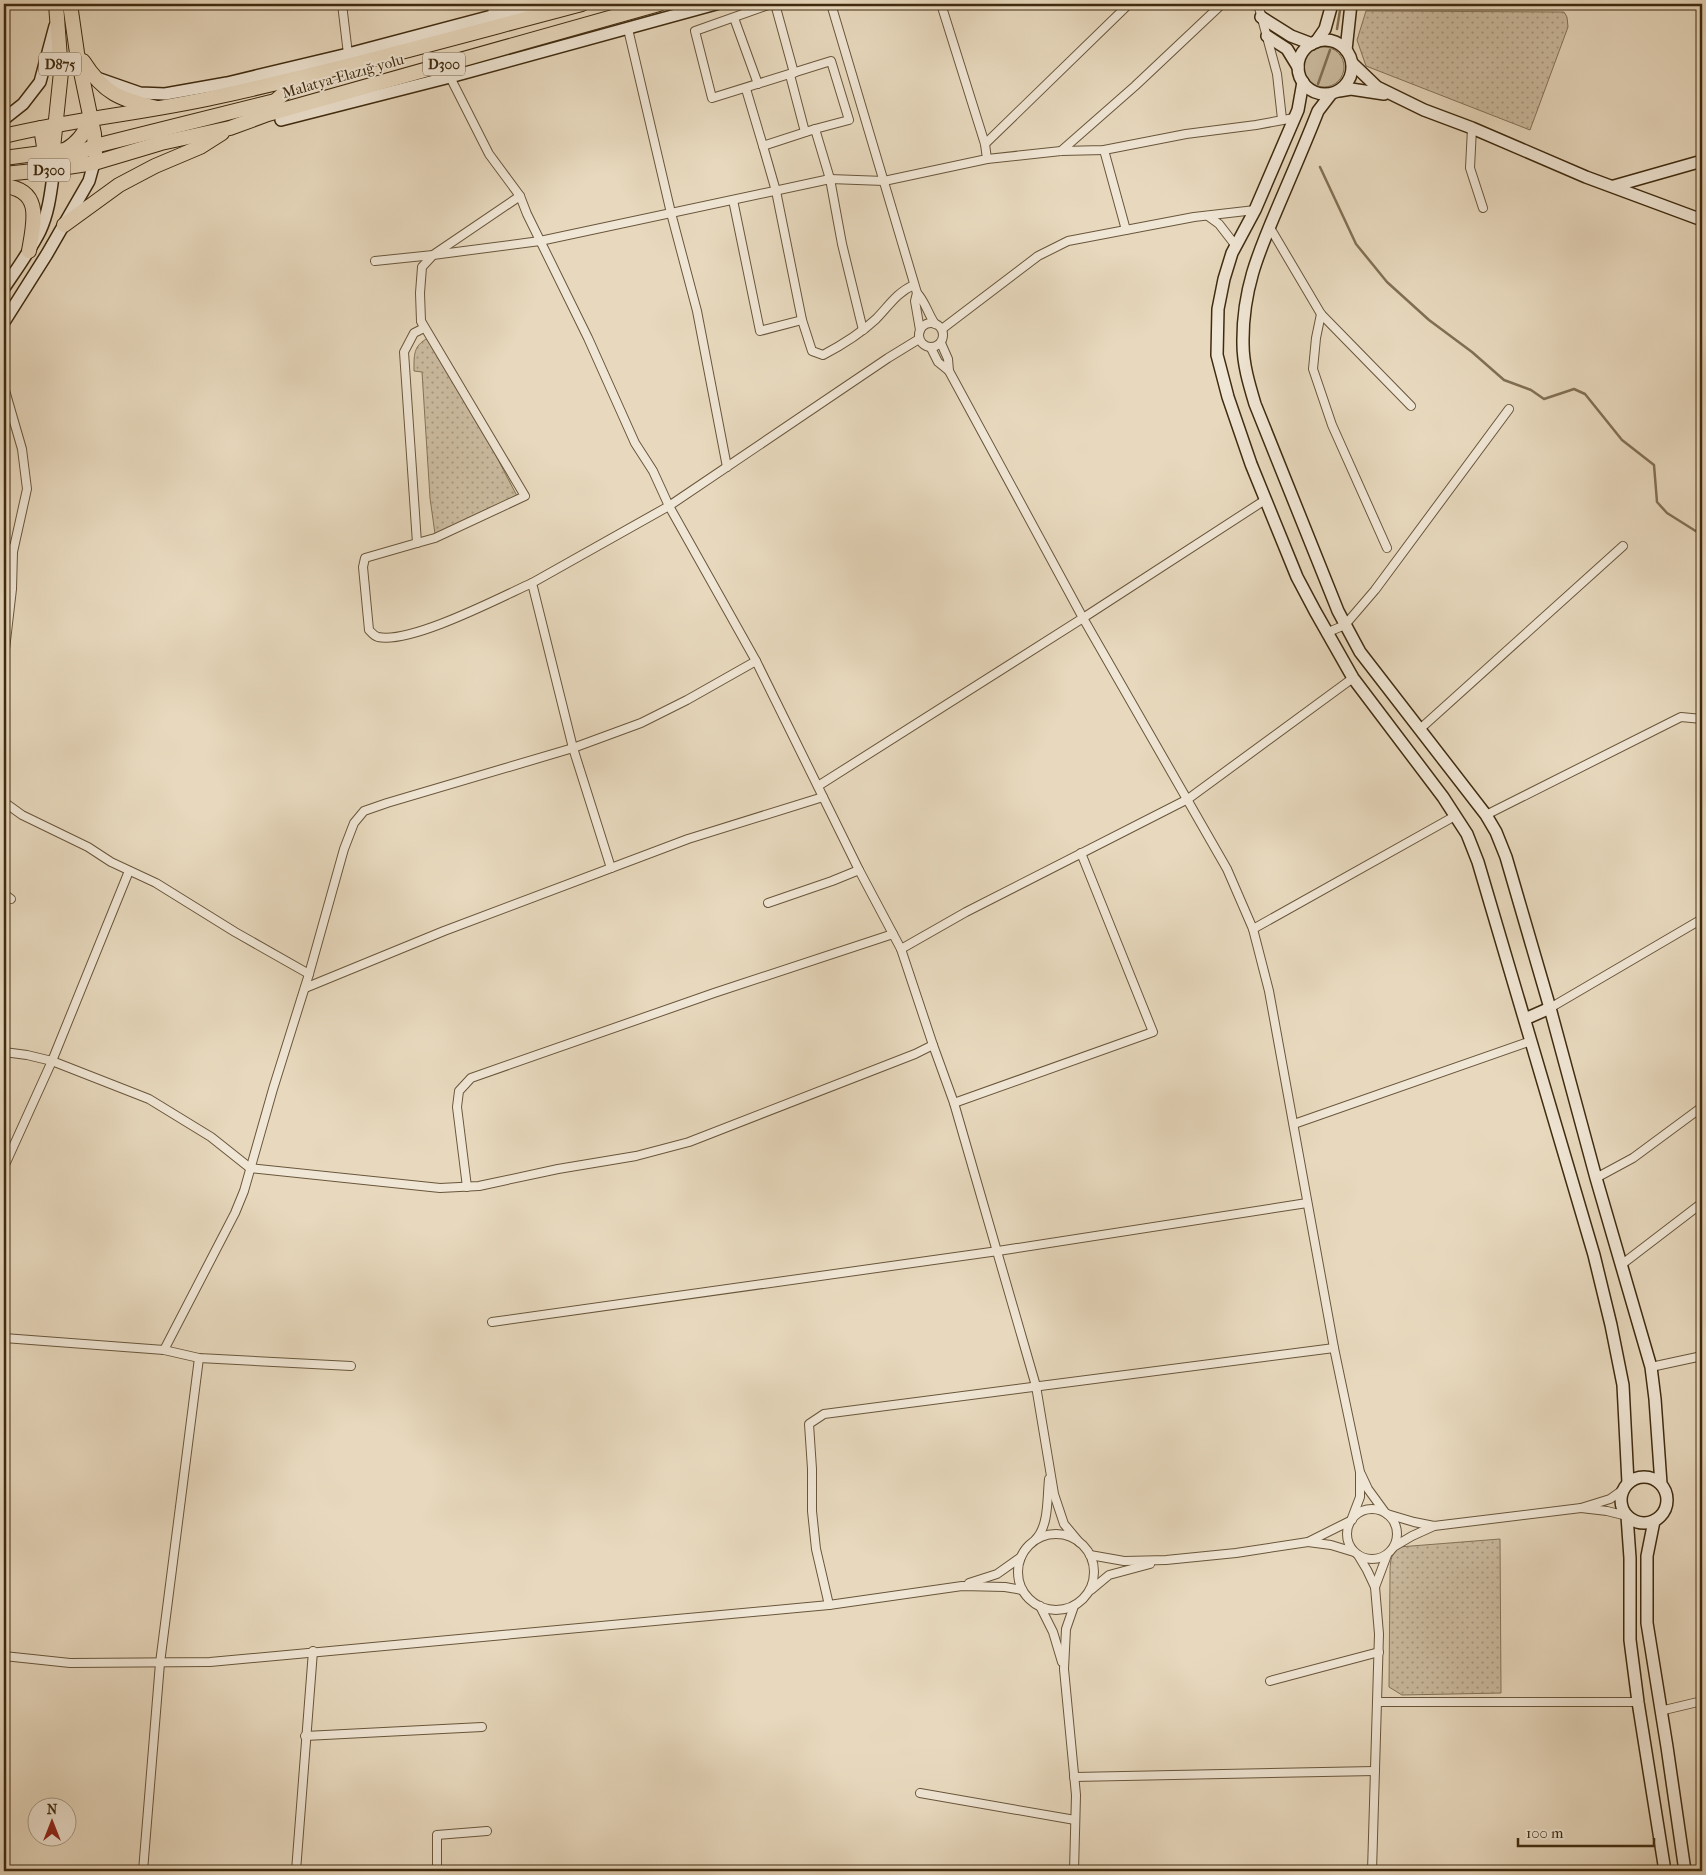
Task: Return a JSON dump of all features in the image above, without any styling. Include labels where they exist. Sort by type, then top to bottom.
[{"type":"highway","name":"D875","points":[[70,4],[77,53],[91,120]]},
{"type":"highway","name":"Malatya-Elazığ yolu","points":[[48,126],[162,109],[304,76],[582,4]]},
{"type":"highway","name":"Malatya-Elazığ yolu","points":[[94,162],[161,143],[230,128],[268,114],[659,4]]},
{"type":"highway","name":"D875","points":[[48,126],[61,72],[56,10]]},
{"type":"highway","points":[[77,53],[92,76],[117,96],[162,109]]},
{"type":"highway","points":[[48,126],[49,152],[54,169],[72,156],[100,145],[275,101],[304,76]]},
{"type":"highway","points":[[91,120],[100,145],[109,158]]},
{"type":"highway","points":[[4,158],[66,150],[82,138],[91,120]]},
{"type":"highway","points":[[64,225],[118,185],[155,166],[200,147],[230,128],[281,120]]},
{"type":"highway","name":"D300","points":[[4,136],[48,126]]},
{"type":"highway","points":[[94,162],[100,145]]},
{"type":"highway","name":"D300","points":[[4,174],[54,169],[94,162]]},
{"type":"highway","points":[[4,186],[13,187],[29,197],[35,213],[29,251]]},
{"type":"main road","points":[[92,76],[140,93],[165,94],[227,83],[348,54],[492,9],[537,4]]},
{"type":"main road","points":[[445,40],[561,4]]},
{"type":"main road","points":[[281,120],[450,77],[716,4]]},
{"type":"main road","points":[[1298,67],[1302,53],[1314,43],[1325,29],[1332,4]]},
{"type":"main road","points":[[1351,4],[1346,50],[1352,63],[1367,79],[1388,94],[1586,177],[1702,220]]},
{"type":"main road","points":[[4,120],[23,104],[40,82],[49,53],[56,10]]},
{"type":"main road","points":[[1261,17],[1291,36],[1314,43],[1322,40],[1334,42],[1346,50]]},
{"type":"main road","points":[[1267,36],[1287,49],[1298,67],[1303,82],[1301,101],[1255,210],[1236,246],[1224,279],[1218,310],[1217,355],[1228,397],[1265,500],[1297,577],[1326,633],[1354,678],[1443,797],[1467,834],[1478,862],[1525,1019],[1594,1255],[1611,1324],[1623,1385],[1626,1486],[1621,1503],[1627,1516],[1630,1558],[1630,1640],[1665,1871]]},
{"type":"main road","points":[[1352,63],[1350,79],[1318,111],[1259,249],[1246,294],[1243,345],[1247,376],[1254,404],[1338,611],[1360,652],[1486,815],[1496,832],[1506,857],[1651,1367],[1661,1484],[1667,1497],[1667,1504],[1661,1516],[1654,1521],[1640,1523],[1627,1516]]},
{"type":"main road","points":[[1303,82],[1315,93],[1351,89],[1388,94]]},
{"type":"main road","points":[[1614,186],[1702,161]]},
{"type":"main road","points":[[4,322],[47,254],[89,181],[94,162]]},
{"type":"main road","points":[[4,288],[41,230],[54,169]]},
{"type":"main road","points":[[1525,1019],[1550,1008]]},
{"type":"main road","points":[[1626,1486],[1641,1477],[1656,1480],[1661,1484]]},
{"type":"main road","points":[[1654,1521],[1647,1556],[1647,1623],[1685,1871]]},
{"type":"street","points":[[342,4],[348,54]]},
{"type":"street","points":[[763,146],[849,120],[831,61],[746,89],[712,98],[695,31],[771,4]]},
{"type":"street","points":[[775,4],[805,132]]},
{"type":"street","points":[[831,4],[914,285],[929,315],[938,326],[943,337],[941,343],[948,359],[949,370],[1083,618],[1227,869],[1252,929],[1268,991],[1334,1348],[1360,1472],[1360,1497],[1347,1532],[1348,1541],[1367,1570],[1374,1587],[1379,1652],[1372,1871]]},
{"type":"street","points":[[940,4],[985,144],[987,159]]},
{"type":"street","points":[[985,144],[1129,4]]},
{"type":"street","points":[[1061,151],[1135,86],[1222,4]]},
{"type":"street","points":[[1258,4],[1277,74],[1282,119]]},
{"type":"street","points":[[734,18],[758,84]]},
{"type":"street","points":[[628,29],[671,213],[697,311],[728,467]]},
{"type":"street","points":[[450,77],[489,154],[520,196],[588,338],[635,443],[653,471],[670,506],[756,661],[858,870],[901,950],[954,1103],[1036,1386],[1054,1494],[1064,1524],[1090,1555],[1094,1570],[1089,1592]]},
{"type":"street","points":[[746,89],[776,191],[802,320],[812,351],[823,355],[846,343],[875,320],[903,290],[914,285]]},
{"type":"street","points":[[375,261],[540,240],[830,179],[884,181],[987,159],[1061,151],[1104,150],[1186,134],[1294,118]]},
{"type":"street","points":[[1472,128],[1470,168],[1483,208]]},
{"type":"street","points":[[815,129],[830,179],[842,244],[863,330]]},
{"type":"street","points":[[1104,150],[1126,230]]},
{"type":"street","points":[[417,543],[418,530],[404,352],[414,334],[424,328],[420,321],[422,267],[432,255],[520,196]]},
{"type":"street","points":[[733,200],[760,331],[802,320]]},
{"type":"street","points":[[920,330],[927,324],[938,326],[1038,256],[1068,242],[1126,230],[1255,210]]},
{"type":"street","points":[[1208,216],[1223,229],[1236,246]]},
{"type":"street","points":[[1270,226],[1321,314],[1412,406]]},
{"type":"street","points":[[917,293],[914,301],[920,330],[919,339],[924,346],[931,348],[941,343]]},
{"type":"street","points":[[1321,314],[1313,368],[1332,425],[1387,548]]},
{"type":"street","points":[[420,321],[525,496],[435,538],[365,558],[362,567],[366,610],[369,630],[376,636],[394,637],[430,628],[532,583],[670,506],[919,339]]},
{"type":"street","points":[[931,348],[938,362],[949,370]]},
{"type":"street","points":[[4,387],[22,449],[27,489],[13,552],[12,589],[4,658]]},
{"type":"street","points":[[1326,633],[1346,625],[1376,590],[1509,409]]},
{"type":"street","points":[[818,786],[1265,500]]},
{"type":"street","points":[[4,544],[13,552]]},
{"type":"street","points":[[1420,729],[1623,546]]},
{"type":"street","points":[[532,583],[573,748],[612,868]]},
{"type":"street","points":[[164,1350],[235,1213],[244,1191],[344,849],[354,823],[364,811],[573,748],[641,723],[687,700],[756,661]]},
{"type":"street","points":[[901,950],[966,912],[1188,799],[1354,678]]},
{"type":"street","points":[[1486,815],[1681,717],[1702,719]]},
{"type":"street","points":[[304,988],[444,931],[688,839],[823,797]]},
{"type":"street","points":[[4,802],[22,814],[88,847],[111,862],[156,883],[235,932],[309,974]]},
{"type":"street","points":[[1252,929],[1456,816]]},
{"type":"street","points":[[954,1103],[1153,1032],[1081,853]]},
{"type":"street","points":[[4,1167],[52,1061],[130,870]]},
{"type":"street","points":[[768,903],[832,882],[858,870]]},
{"type":"street","points":[[4,894],[11,899]]},
{"type":"street","points":[[1550,1008],[1702,919]]},
{"type":"street","points":[[467,1187],[457,1107],[459,1091],[470,1078],[714,993],[894,934]]},
{"type":"street","points":[[1294,1124],[1531,1041]]},
{"type":"street","points":[[4,1052],[52,1061],[149,1099],[211,1137],[250,1168],[440,1188],[479,1186],[558,1169],[636,1156],[689,1142],[915,1054],[933,1045]]},
{"type":"street","points":[[1596,1178],[1633,1158],[1702,1107]]},
{"type":"street","points":[[492,1322],[998,1251],[1307,1203]]},
{"type":"street","points":[[1622,1264],[1702,1203]]},
{"type":"street","points":[[4,1338],[164,1350],[199,1358],[351,1366]]},
{"type":"street","points":[[829,1605],[815,1540],[809,1424],[824,1414],[1334,1348]]},
{"type":"street","points":[[1651,1367],[1702,1356]]},
{"type":"street","points":[[143,1871],[160,1663],[199,1358]]},
{"type":"street","points":[[1050,1469],[1044,1525],[1041,1534],[1024,1551],[1018,1571],[1022,1590],[1028,1598],[1040,1606],[1054,1610],[1064,1609],[1074,1606],[1110,1575],[1166,1560]]},
{"type":"street","points":[[1360,1472],[1368,1488],[1386,1513],[1392,1518],[1396,1526],[1398,1534],[1395,1546]]},
{"type":"street","points":[[1374,1587],[1387,1555],[1395,1546],[1434,1526],[1581,1508],[1610,1498],[1626,1486]]},
{"type":"street","points":[[1581,1508],[1627,1516]]},
{"type":"street","points":[[1308,1542],[1352,1519],[1360,1512],[1369,1509],[1378,1509],[1414,1522],[1434,1526]]},
{"type":"street","points":[[1034,1541],[1043,1536],[1055,1534],[1068,1536],[1079,1542]]},
{"type":"street","points":[[1090,1555],[1124,1561],[1166,1560],[1236,1553],[1308,1542],[1331,1545],[1368,1559],[1376,1559],[1387,1555]]},
{"type":"street","points":[[962,1586],[997,1574],[1021,1557]]},
{"type":"street","points":[[4,1656],[70,1663],[210,1662],[829,1605],[962,1586],[1005,1587],[1022,1590]]},
{"type":"street","points":[[1040,1606],[1053,1632],[1064,1669]]},
{"type":"street","points":[[1074,1606],[1066,1629],[1064,1669],[1074,1777],[1074,1871]]},
{"type":"street","points":[[296,1871],[312,1652]]},
{"type":"street","points":[[1270,1681],[1379,1652]]},
{"type":"street","points":[[1660,1710],[1702,1701]]},
{"type":"street","points":[[1378,1702],[1638,1702]]},
{"type":"street","points":[[305,1736],[482,1727]]},
{"type":"street","points":[[1074,1777],[1375,1771]]},
{"type":"street","points":[[920,1793],[1075,1820]]},
{"type":"street","points":[[437,1871],[437,1834],[487,1831]]},
{"type":"shaded area","points":[[1366,11],[1564,12],[1567,17],[1568,27],[1530,130],[1366,66],[1357,40]]},
{"type":"shaded area","points":[[1324,47],[1338,53],[1344,67],[1338,81],[1324,87],[1310,81],[1304,67],[1310,53]]},
{"type":"shaded area","points":[[428,338],[435,339],[517,496],[435,534],[430,498],[422,372],[414,371],[415,352],[419,344]]},
{"type":"shaded area","points":[[1500,1539],[1501,1693],[1402,1695],[1389,1687],[1390,1567],[1392,1556],[1396,1550],[1399,1547]]},
{"type":"waterway","points":[[1337,29],[1341,4]]},
{"type":"waterway","points":[[1318,84],[1330,50]]},
{"type":"waterway","points":[[1320,167],[1356,244],[1387,282],[1429,320],[1472,352],[1504,380],[1531,390],[1544,399],[1574,389],[1585,394],[1622,440],[1654,465],[1657,502],[1667,513],[1702,535]]}]
